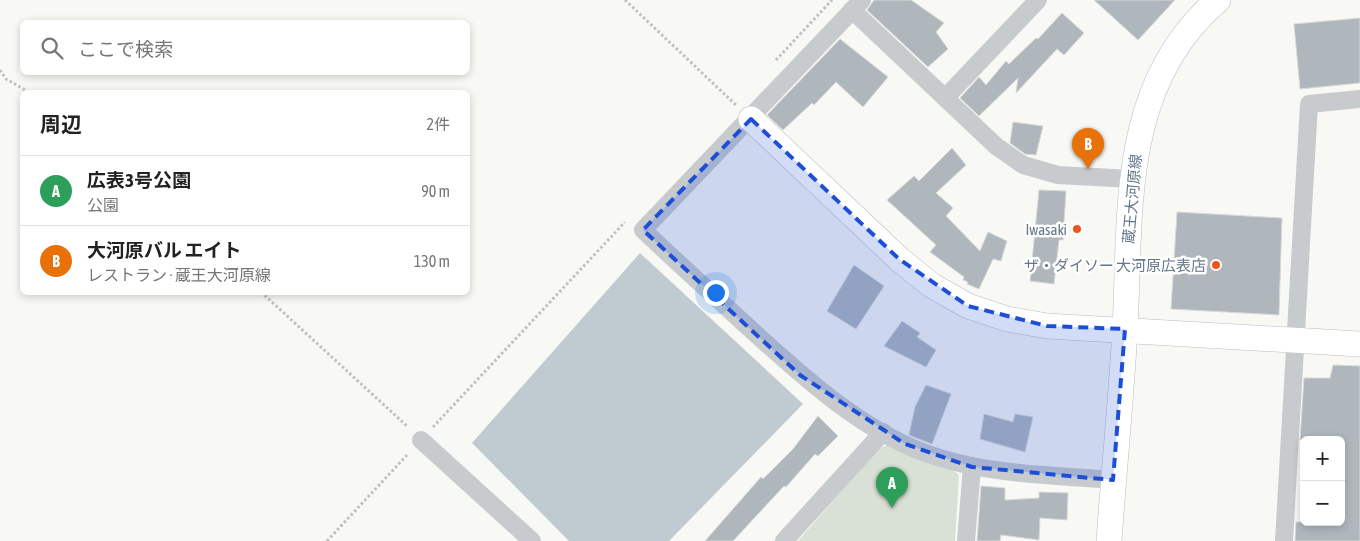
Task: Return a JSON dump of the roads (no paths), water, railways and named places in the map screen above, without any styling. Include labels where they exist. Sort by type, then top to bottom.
[{"type":"street","points":[[945,98],[1038,0]]},
{"type":"street","name":"蔵王大河原線","points":[[1109,541],[1125,330],[1132,179],[1140,127],[1159,79],[1180,42],[1218,0]]},
{"type":"street","points":[[1113,480],[972,467],[935,457],[884,432],[842,406],[800,375],[643,230],[739,108],[857,5],[945,98],[996,146],[1024,165],[1058,175],[1132,179]]},
{"type":"street","points":[[1284,541],[1309,104],[1360,99]]},
{"type":"street","points":[[739,108],[899,259],[931,285],[968,306],[1007,319],[1047,326],[1360,344]]},
{"type":"street","points":[[784,541],[884,432]]},
{"type":"street","points":[[421,440],[532,541]]},
{"type":"street","points":[[966,541],[972,467]]},
{"type":"place","name":"大河原バル エイト","points":[[1088,169]]},
{"type":"place","name":"Iwasaki","points":[[1077,229]]},
{"type":"place","name":"ザ・ダイソー 大河原広表店","points":[[1216,265]]},
{"type":"place","name":"広表3号公園","points":[[892,508]]}]
